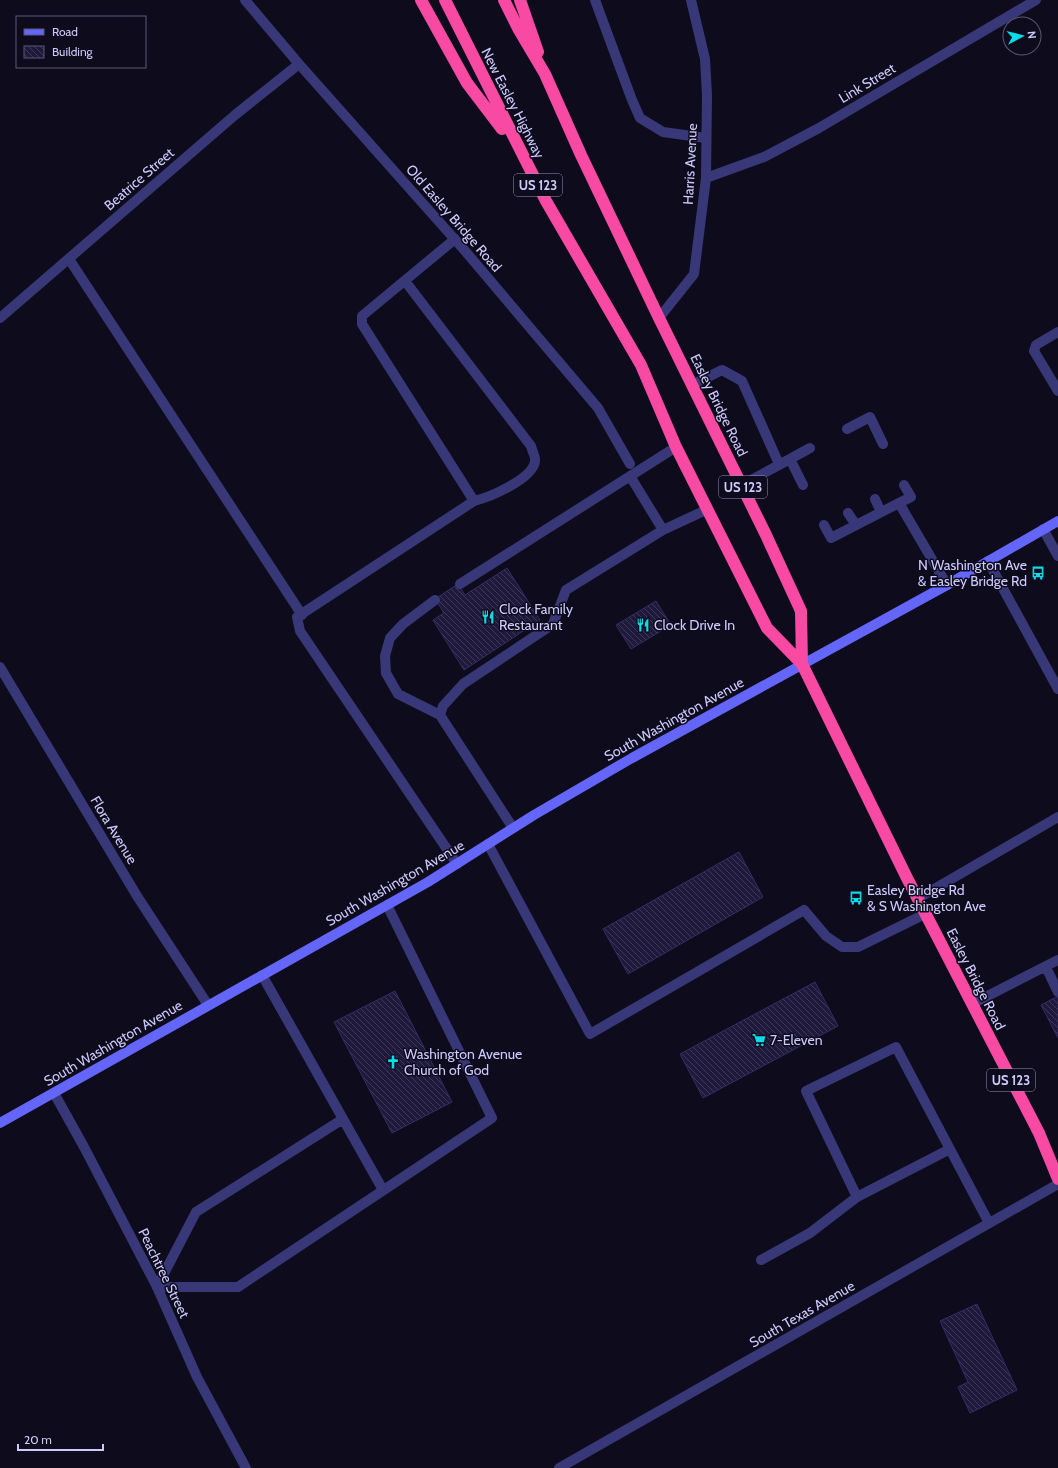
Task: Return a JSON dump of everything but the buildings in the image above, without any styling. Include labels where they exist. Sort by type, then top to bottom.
[{"type":"highway","points":[[421,0],[467,84],[523,155]]},
{"type":"highway","name":"New Easley Highway","points":[[445,0],[546,201],[640,365]]},
{"type":"highway","name":"US 123","points":[[504,0],[519,30],[545,74],[581,155],[659,318]]},
{"type":"highway","points":[[520,0],[545,74]]},
{"type":"highway","name":"Easley Bridge Road","points":[[659,318],[742,484],[801,611],[802,664]]},
{"type":"highway","name":"Easley Bridge Road","points":[[640,365],[676,447],[706,510],[767,628],[802,664],[917,899],[1039,1133],[1058,1179]]},
{"type":"main road","name":"South Washington Avenue","points":[[0,1123],[387,905],[457,864],[513,828],[632,758],[946,585],[1058,521]]},
{"type":"street","name":"Old Easley Bridge Road","points":[[245,0],[298,64],[455,239],[598,408],[630,464]]},
{"type":"street","points":[[595,0],[640,118],[663,132],[706,138]]},
{"type":"street","name":"Harris Avenue","points":[[659,318],[694,274],[706,178],[707,95],[705,59],[691,0]]},
{"type":"street","name":"Link Street","points":[[706,178],[764,157],[819,128],[1036,0]]},
{"type":"street","name":"Beatrice Street","points":[[0,318],[235,116],[298,64]]},
{"type":"street","points":[[455,239],[362,316],[362,324],[364,330],[474,501]]},
{"type":"street","points":[[68,259],[302,615]]},
{"type":"street","points":[[405,281],[531,446],[535,460],[532,471],[489,497],[474,501],[297,618],[300,631],[457,864]]},
{"type":"street","points":[[1058,332],[1036,345],[1034,351],[1058,391]]},
{"type":"street","points":[[692,385],[722,370],[742,381],[779,464]]},
{"type":"street","points":[[846,429],[870,417],[883,444]]},
{"type":"street","points":[[460,584],[676,447]]},
{"type":"street","points":[[742,484],[810,448]]},
{"type":"street","points":[[790,459],[803,485]]},
{"type":"street","points":[[630,476],[663,530]]},
{"type":"street","points":[[824,526],[831,538],[899,504],[911,497],[904,485]]},
{"type":"street","points":[[874,499],[881,512]]},
{"type":"street","points":[[899,504],[946,585]]},
{"type":"street","points":[[440,715],[443,706],[463,684],[553,624],[566,590],[663,530],[706,510]]},
{"type":"street","points":[[848,513],[856,526]]},
{"type":"street","points":[[1043,529],[1058,556]]},
{"type":"street","points":[[988,561],[1058,689]]},
{"type":"street","points":[[435,600],[403,624],[390,638],[385,656],[386,673],[398,694],[440,715],[513,828]]},
{"type":"street","name":"Flora Avenue","points":[[0,667],[137,896],[208,1006]]},
{"type":"street","points":[[917,899],[1058,817]]},
{"type":"street","points":[[488,844],[590,1034],[804,910],[826,936],[842,947],[858,948],[925,914]]},
{"type":"street","points":[[344,1119],[196,1212],[157,1287],[238,1287],[492,1118],[387,905]]},
{"type":"street","points":[[972,1004],[1058,960]]},
{"type":"street","points":[[1046,967],[1058,992]]},
{"type":"street","points":[[262,975],[383,1190]]},
{"type":"street","points":[[857,1197],[806,1091],[896,1047],[989,1223]]},
{"type":"street","name":"Peachtree Street","points":[[54,1093],[157,1287],[197,1377],[246,1468]]},
{"type":"street","points":[[761,1260],[810,1233],[857,1197],[950,1149]]},
{"type":"street","name":"South Texas Avenue","points":[[559,1468],[1058,1184]]},
{"type":"place","name":"N Washington Ave & Easley Bridge Rd","points":[[1038,573]]},
{"type":"place","name":"Clock Family Restaurant","points":[[488,617]]},
{"type":"place","name":"Clock Drive In","points":[[643,625]]},
{"type":"place","name":"Easley Bridge Rd & S Washington Ave","points":[[856,898]]},
{"type":"place","name":"7-Eleven","points":[[759,1040]]},
{"type":"place","name":"Washington Avenue Church of God","points":[[393,1062]]}]
